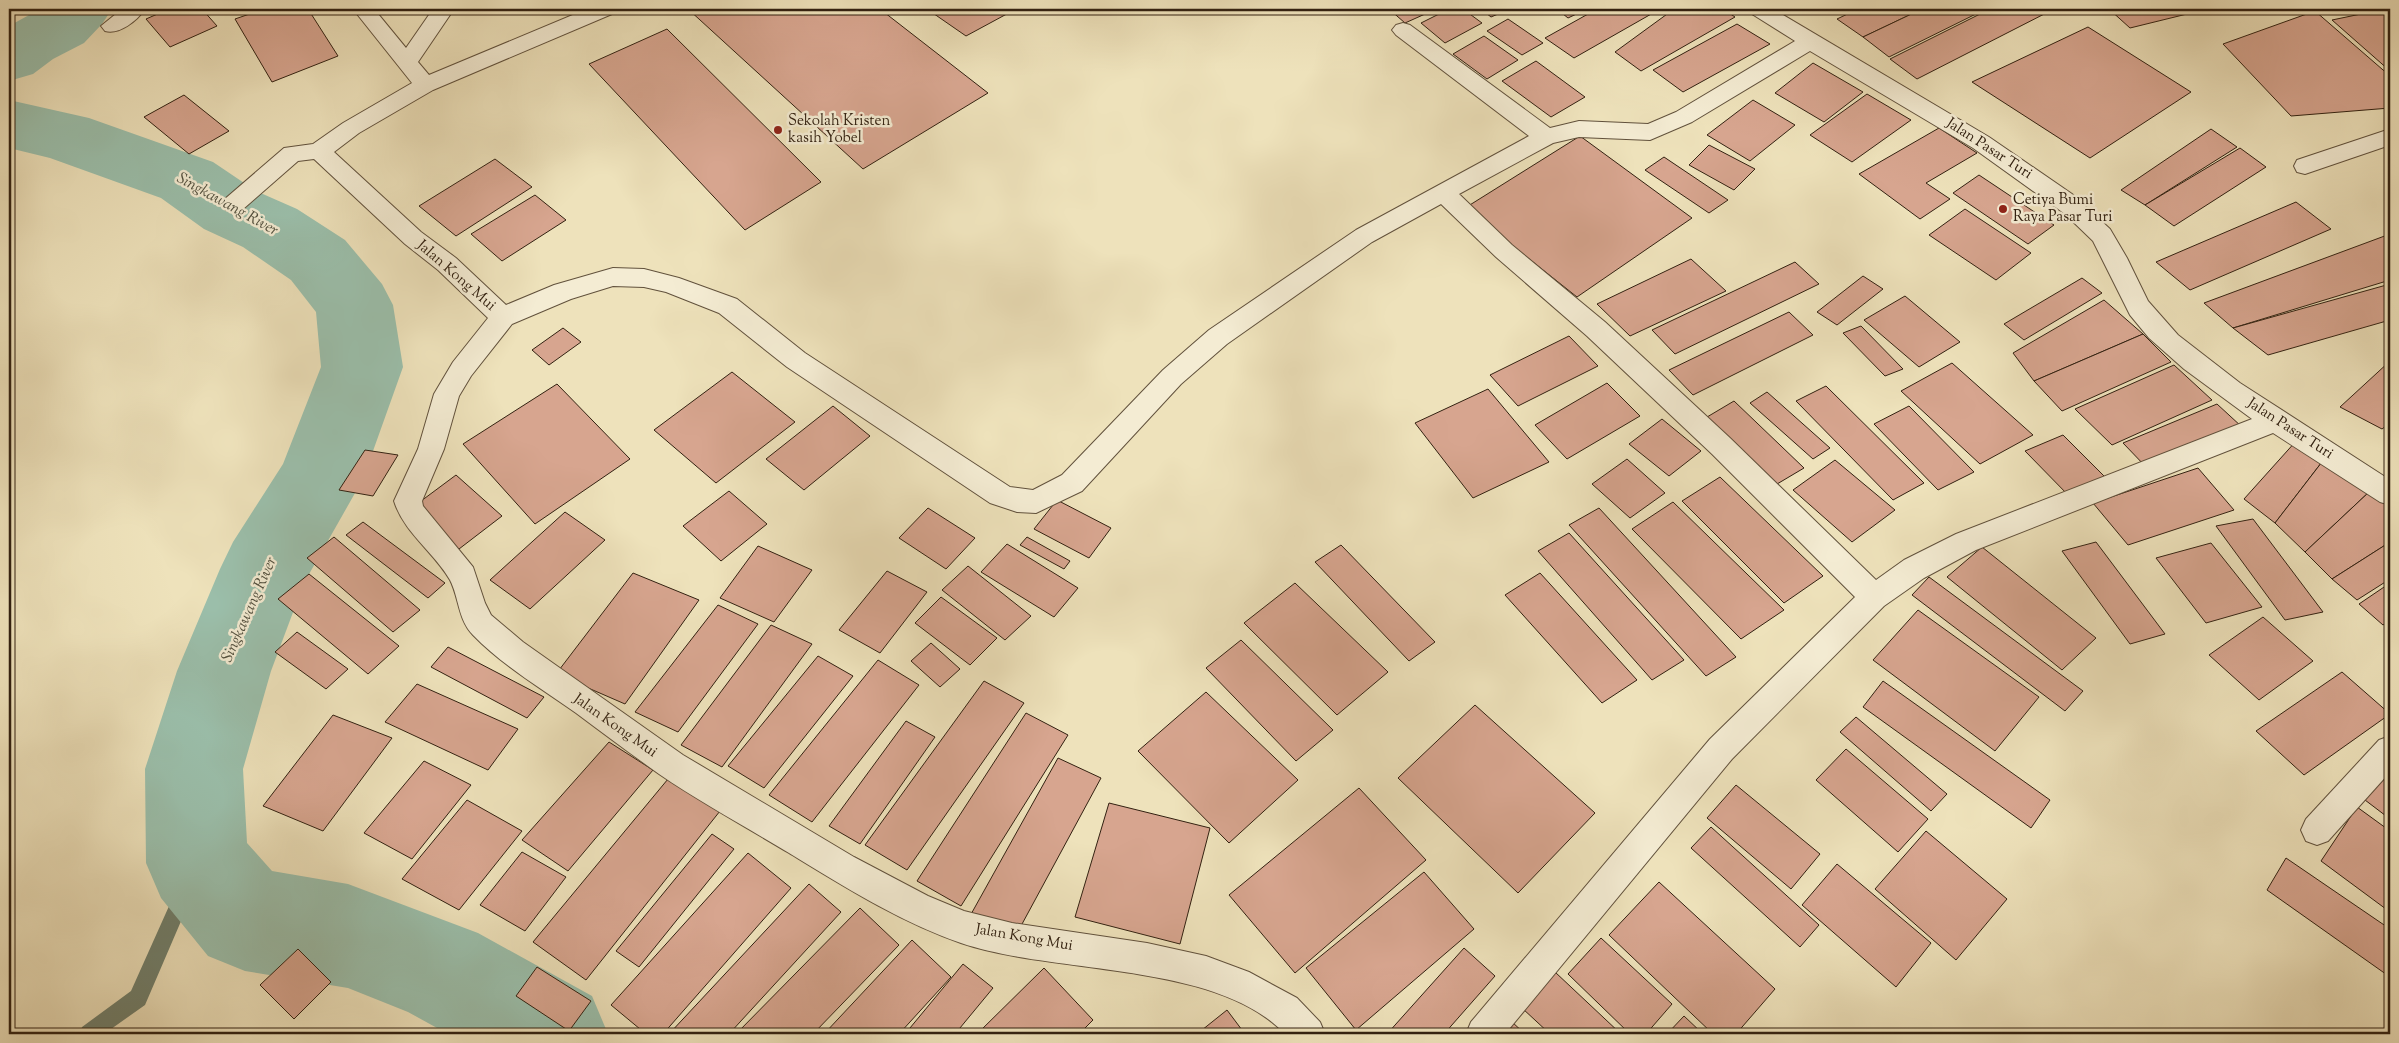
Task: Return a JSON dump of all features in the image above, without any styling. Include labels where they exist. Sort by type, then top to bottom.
[{"type":"street","points":[[112,26],[134,9]]},
{"type":"street","points":[[363,9],[425,85]]},
{"type":"street","points":[[407,62],[444,9]]},
{"type":"street","points":[[234,204],[292,154],[319,150],[351,128],[425,85],[605,9]]},
{"type":"street","name":"Jalan Pasar Turi","points":[[1767,10],[1810,42],[1975,138],[2045,186],[2094,226],[2112,251],[2126,284],[2146,318],[2186,359],[2275,421],[2390,494]]},
{"type":"street","points":[[1403,30],[1546,137]]},
{"type":"street","points":[[503,317],[563,292],[613,277],[644,278],[700,294],[728,306],[796,360],[1000,495],[1017,501],[1036,502],[1072,483],[1172,377],[1218,337],[1364,236],[1546,137],[1579,129],[1650,132],[1662,128],[1684,117],[1810,42]]},
{"type":"street","points":[[2305,166],[2390,137]]},
{"type":"street","name":"Jalan Kong Mui","points":[[319,150],[413,238],[447,264],[503,317],[462,369],[447,394],[431,449],[408,501],[411,511],[463,576],[471,604],[482,624],[577,699],[672,765],[843,868],[917,907],[962,927],[1012,939],[1094,950],[1206,973],[1249,989],[1285,1010],[1308,1034]]},
{"type":"street","points":[[1443,192],[1504,251],[1596,329],[1714,440],[1874,598]]},
{"type":"street","points":[[1483,1034],[1721,749],[1874,598],[1914,569],[1966,542],[2275,421]]},
{"type":"street","points":[[2318,830],[2390,750]]},
{"type":"building","points":[[169,9],[202,9],[217,26],[170,47],[146,19]]},
{"type":"building","points":[[264,9],[308,9],[338,56],[272,82],[235,19]]},
{"type":"building","points":[[688,9],[880,9],[988,93],[863,169]]},
{"type":"building","points":[[927,9],[1016,9],[966,36]]},
{"type":"building","points":[[1389,9],[1432,9],[1434,10],[1405,23]]},
{"type":"building","points":[[1449,9],[1463,9],[1482,23],[1445,43],[1421,23]]},
{"type":"building","points":[[1481,9],[1510,9],[1491,17]]},
{"type":"building","points":[[1557,9],[1587,9],[1568,18]]},
{"type":"building","points":[[1597,9],[1660,9],[1574,58],[1545,38]]},
{"type":"building","points":[[1674,9],[1723,9],[1735,17],[1641,71],[1615,52]]},
{"type":"building","points":[[1858,9],[1922,9],[1863,37],[1837,19]]},
{"type":"building","points":[[1922,9],[1986,9],[1889,57],[1863,37]]},
{"type":"building","points":[[1990,9],[2054,9],[1917,79],[1890,59]]},
{"type":"building","points":[[2109,9],[2181,9],[2187,14],[2130,28]]},
{"type":"building","points":[[2196,9],[2222,9],[2203,14]]},
{"type":"building","points":[[2273,9],[2303,9],[2279,14]]},
{"type":"building","points":[[2390,9],[2390,71],[2332,20]]},
{"type":"building","points":[[2315,11],[2390,76],[2390,108],[2291,116],[2223,44]]},
{"type":"building","points":[[1508,19],[1543,43],[1522,55],[1487,31]]},
{"type":"building","points":[[1737,24],[1770,44],[1683,92],[1653,70]]},
{"type":"building","points":[[2088,27],[2191,92],[2090,158],[1972,82]]},
{"type":"building","points":[[667,29],[821,182],[745,230],[589,64]]},
{"type":"building","points":[[1484,36],[1518,60],[1487,79],[1453,54]]},
{"type":"building","points":[[1536,61],[1585,97],[1551,117],[1502,81]]},
{"type":"building","points":[[1813,63],[1863,92],[1824,122],[1775,93]]},
{"type":"building","points":[[1867,94],[1911,120],[1852,162],[1810,135]]},
{"type":"building","points":[[184,95],[229,131],[189,154],[144,117]]},
{"type":"building","points":[[1753,100],[1795,125],[1750,161],[1707,135]]},
{"type":"building","points":[[1939,128],[1977,153],[1926,183],[1950,199],[1920,219],[1859,174]]},
{"type":"building","points":[[2211,129],[2237,147],[2145,205],[2121,190]]},
{"type":"building","points":[[1580,136],[1692,218],[1577,297],[1465,208]]},
{"type":"building","points":[[1709,145],[1755,169],[1734,190],[1689,165]]},
{"type":"building","points":[[2240,148],[2266,167],[2174,226],[2145,205]]},
{"type":"building","points":[[1664,157],[1728,200],[1709,213],[1645,170]]},
{"type":"building","points":[[495,159],[532,187],[456,236],[419,206]]},
{"type":"building","name":"Cetiya Bumi Raya Pasar Turi","points":[[1979,175],[2054,225],[2028,244],[1953,193]]},
{"type":"building","points":[[535,195],[566,220],[502,261],[471,234]]},
{"type":"building","points":[[2296,202],[2331,229],[2190,290],[2156,262]]},
{"type":"building","points":[[1965,209],[2031,253],[1996,280],[1929,235]]},
{"type":"building","points":[[2390,234],[2390,280],[2233,328],[2204,303]]},
{"type":"building","points":[[1691,259],[1726,291],[1630,336],[1597,304]]},
{"type":"building","points":[[1795,262],[1819,284],[1675,354],[1652,330]]},
{"type":"building","points":[[1863,276],[1883,289],[1837,325],[1817,312]]},
{"type":"building","points":[[2082,278],[2102,293],[2024,340],[2004,324]]},
{"type":"building","points":[[2390,284],[2390,320],[2268,355],[2233,328]]},
{"type":"building","points":[[1905,296],[1960,342],[1919,367],[1864,320]]},
{"type":"building","points":[[2104,300],[2143,334],[2034,381],[2013,353]]},
{"type":"building","points":[[1789,312],[1813,335],[1693,395],[1669,370]]},
{"type":"building","points":[[1861,326],[1903,369],[1885,376],[1843,333]]},
{"type":"building","points":[[563,328],[581,342],[549,365],[532,350]]},
{"type":"building","points":[[2143,334],[2171,362],[2062,411],[2034,381]]},
{"type":"building","points":[[1569,336],[1598,366],[1518,406],[1490,375]]},
{"type":"building","points":[[2390,361],[2390,423],[2382,429],[2340,407]]},
{"type":"building","points":[[1952,363],[2033,435],[1980,464],[1901,391]]},
{"type":"building","points":[[2174,365],[2212,400],[2112,445],[2075,409]]},
{"type":"building","points":[[732,372],[795,422],[716,483],[654,430]]},
{"type":"building","points":[[1607,383],[1640,416],[1567,459],[1535,425]]},
{"type":"building","points":[[557,384],[630,459],[535,524],[463,444]]},
{"type":"building","points":[[1826,386],[1924,483],[1893,500],[1796,401]]},
{"type":"building","points":[[1488,389],[1549,462],[1473,498],[1415,423]]},
{"type":"building","points":[[1767,392],[1830,448],[1813,459],[1750,403]]},
{"type":"building","points":[[1734,401],[1804,468],[1772,487],[1702,420]]},
{"type":"building","points":[[2217,404],[2242,427],[2147,468],[2123,443]]},
{"type":"building","points":[[833,406],[870,436],[804,490],[766,459]]},
{"type":"building","points":[[1909,406],[1974,472],[1938,490],[1874,424]]},
{"type":"building","points":[[1662,419],[1701,451],[1669,476],[1629,444]]},
{"type":"building","points":[[2063,435],[2108,480],[2071,498],[2025,451]]},
{"type":"building","points":[[2297,440],[2325,458],[2275,523],[2244,499]]},
{"type":"building","points":[[365,450],[398,455],[373,496],[339,490]]},
{"type":"building","points":[[2325,458],[2369,492],[2305,552],[2275,523]]},
{"type":"building","points":[[1627,459],[1665,493],[1630,518],[1592,484]]},
{"type":"building","points":[[1835,460],[1895,510],[1852,542],[1793,490]]},
{"type":"building","points":[[2198,468],[2234,510],[2128,545],[2093,503]]},
{"type":"building","points":[[456,475],[502,516],[459,549],[413,507]]},
{"type":"building","points":[[1720,477],[1823,576],[1784,603],[1682,501]]},
{"type":"building","points":[[729,491],[767,524],[721,561],[683,526]]},
{"type":"building","points":[[2369,492],[2390,506],[2390,542],[2332,579],[2305,552]]},
{"type":"building","points":[[1057,500],[1111,528],[1089,558],[1034,529]]},
{"type":"building","points":[[1673,502],[1784,610],[1741,639],[1632,529]]},
{"type":"building","points":[[928,508],[975,538],[946,569],[899,538]]},
{"type":"building","points":[[1599,508],[1736,657],[1706,676],[1569,525]]},
{"type":"building","points":[[565,512],[605,540],[530,609],[490,580]]},
{"type":"building","points":[[2253,519],[2323,612],[2285,620],[2216,526]]},
{"type":"building","points":[[363,522],[445,583],[428,598],[346,535]]},
{"type":"building","points":[[1569,533],[1684,660],[1652,680],[1538,551]]},
{"type":"building","points":[[334,537],[420,610],[393,632],[307,558]]},
{"type":"building","points":[[1027,537],[1070,561],[1064,569],[1020,545]]},
{"type":"building","points":[[2096,542],[2165,634],[2130,644],[2062,551]]},
{"type":"building","points":[[2390,542],[2390,579],[2357,600],[2332,579]]},
{"type":"building","points":[[2211,543],[2262,607],[2206,623],[2156,558]]},
{"type":"building","points":[[1007,544],[1078,588],[1054,617],[981,572]]},
{"type":"building","points":[[1341,545],[1435,642],[1409,661],[1315,562]]},
{"type":"building","points":[[758,546],[812,570],[774,622],[720,598]]},
{"type":"building","points":[[1982,547],[2096,638],[2062,670],[1947,577]]},
{"type":"building","points":[[968,566],[1031,616],[1005,640],[942,590]]},
{"type":"building","points":[[887,571],[927,592],[880,653],[839,630]]},
{"type":"building","points":[[633,573],[699,600],[625,704],[556,674]]},
{"type":"building","points":[[1540,573],[1637,680],[1602,703],[1505,595]]},
{"type":"building","points":[[309,574],[399,646],[368,674],[278,599]]},
{"type":"building","points":[[1929,577],[2083,691],[2065,711],[1912,595]]},
{"type":"building","points":[[1295,583],[1388,672],[1337,715],[1244,623]]},
{"type":"building","points":[[2390,583],[2390,621],[2383,625],[2359,604]]},
{"type":"building","points":[[941,597],[997,638],[970,665],[915,623]]},
{"type":"building","points":[[718,605],[758,624],[678,732],[635,712]]},
{"type":"building","points":[[1918,610],[2039,697],[1995,751],[1873,660]]},
{"type":"building","points":[[2263,617],[2313,661],[2259,700],[2209,655]]},
{"type":"building","points":[[771,625],[812,644],[722,767],[681,745]]},
{"type":"building","points":[[297,632],[348,669],[326,689],[275,652]]},
{"type":"building","points":[[1241,640],[1333,730],[1296,761],[1206,668]]},
{"type":"building","points":[[931,643],[960,669],[940,687],[911,661]]},
{"type":"building","points":[[448,647],[544,697],[527,718],[431,667]]},
{"type":"building","points":[[818,656],[853,676],[764,788],[728,766]]},
{"type":"building","points":[[878,660],[919,685],[812,822],[769,795]]},
{"type":"building","points":[[2342,672],[2390,714],[2304,775],[2256,731]]},
{"type":"building","points":[[984,681],[1024,703],[907,870],[865,845]]},
{"type":"building","points":[[1883,681],[2050,800],[2031,828],[1863,707]]},
{"type":"building","points":[[417,684],[518,729],[488,770],[385,722]]},
{"type":"building","points":[[1206,692],[1298,780],[1229,843],[1138,751]]},
{"type":"building","points":[[1475,705],[1595,813],[1518,893],[1398,778]]},
{"type":"building","points":[[1026,713],[1068,735],[961,906],[917,881]]},
{"type":"building","points":[[333,715],[392,738],[323,831],[263,806]]},
{"type":"building","points":[[1856,717],[1947,794],[1931,811],[1840,732]]},
{"type":"building","points":[[906,721],[935,737],[860,844],[829,826]]},
{"type":"building","points":[[609,742],[653,770],[568,871],[522,840]]},
{"type":"building","points":[[1846,749],[1928,819],[1898,852],[1816,780]]},
{"type":"building","points":[[1058,758],[1101,778],[1015,937],[970,916]]},
{"type":"building","points":[[424,761],[471,785],[412,859],[364,833]]},
{"type":"building","points":[[2390,768],[2390,819],[2365,800]]},
{"type":"building","points":[[668,779],[720,811],[586,980],[533,942]]},
{"type":"building","points":[[1736,785],[1820,854],[1791,889],[1707,818]]},
{"type":"building","points":[[1359,788],[1426,860],[1295,973],[1229,895]]},
{"type":"building","points":[[467,800],[522,831],[459,910],[402,879]]},
{"type":"building","points":[[1109,803],[1210,828],[1180,944],[1075,917]]},
{"type":"building","points":[[2357,807],[2390,831],[2390,912],[2321,861]]},
{"type":"building","points":[[1711,827],[1819,925],[1800,947],[1691,848]]},
{"type":"building","points":[[1926,831],[2007,899],[1956,960],[1875,889]]},
{"type":"building","points":[[712,834],[734,849],[639,967],[616,951]]},
{"type":"building","points":[[522,852],[566,877],[525,931],[480,905]]},
{"type":"building","points":[[748,853],[791,888],[663,1034],[646,1034],[611,1005]]},
{"type":"building","points":[[2286,858],[2390,929],[2390,977],[2267,890]]},
{"type":"building","points":[[1837,864],[1931,943],[1896,987],[1802,905]]},
{"type":"building","points":[[1424,872],[1474,929],[1356,1030],[1306,968]]},
{"type":"building","points":[[1659,882],[1775,989],[1736,1034],[1713,1034],[1609,935]]},
{"type":"building","points":[[809,884],[841,912],[729,1034],[669,1034]]},
{"type":"building","points":[[860,908],[899,945],[813,1034],[736,1034]]},
{"type":"building","points":[[1601,938],[1672,1004],[1646,1034],[1630,1034],[1568,974]]},
{"type":"building","points":[[912,940],[951,977],[899,1034],[824,1034]]},
{"type":"building","points":[[1464,948],[1495,976],[1444,1034],[1387,1034]]},
{"type":"building","points":[[298,949],[331,982],[294,1019],[260,985]]},
{"type":"building","points":[[963,964],[993,988],[955,1034],[905,1034]]},
{"type":"building","points":[[537,967],[591,1001],[569,1031],[516,996]]},
{"type":"building","points":[[1044,968],[1093,1020],[1079,1034],[977,1034]]},
{"type":"building","points":[[1555,972],[1621,1034],[1550,1034],[1522,1008]]},
{"type":"building","points":[[1227,1010],[1245,1034],[1197,1034]]},
{"type":"building","points":[[1684,1016],[1703,1034],[1667,1034]]},
{"type":"building","points":[[1511,1021],[1525,1034],[1501,1034]]},
{"type":"waterway","name":"Singkawang River","points":[[9,58],[29,43],[60,28],[79,9]]},
{"type":"waterway","name":"Singkawang River","points":[[9,124],[64,136],[187,180],[230,210],[270,228],[318,260],[354,305],[362,367],[320,479],[265,569],[224,671],[194,769],[197,863],[245,919],[348,936],[440,971],[554,1034]]},
{"type":"waterway","points":[[89,1034],[138,998],[197,863]]},
{"type":"waterway","points":[[506,1034],[521,1015]]},
{"type":"place","name":"Sekolah Kristen kasih Yobel","points":[[778,130]]},
{"type":"place","name":"Cetiya Bumi Raya Pasar Turi","points":[[2003,209]]}]
